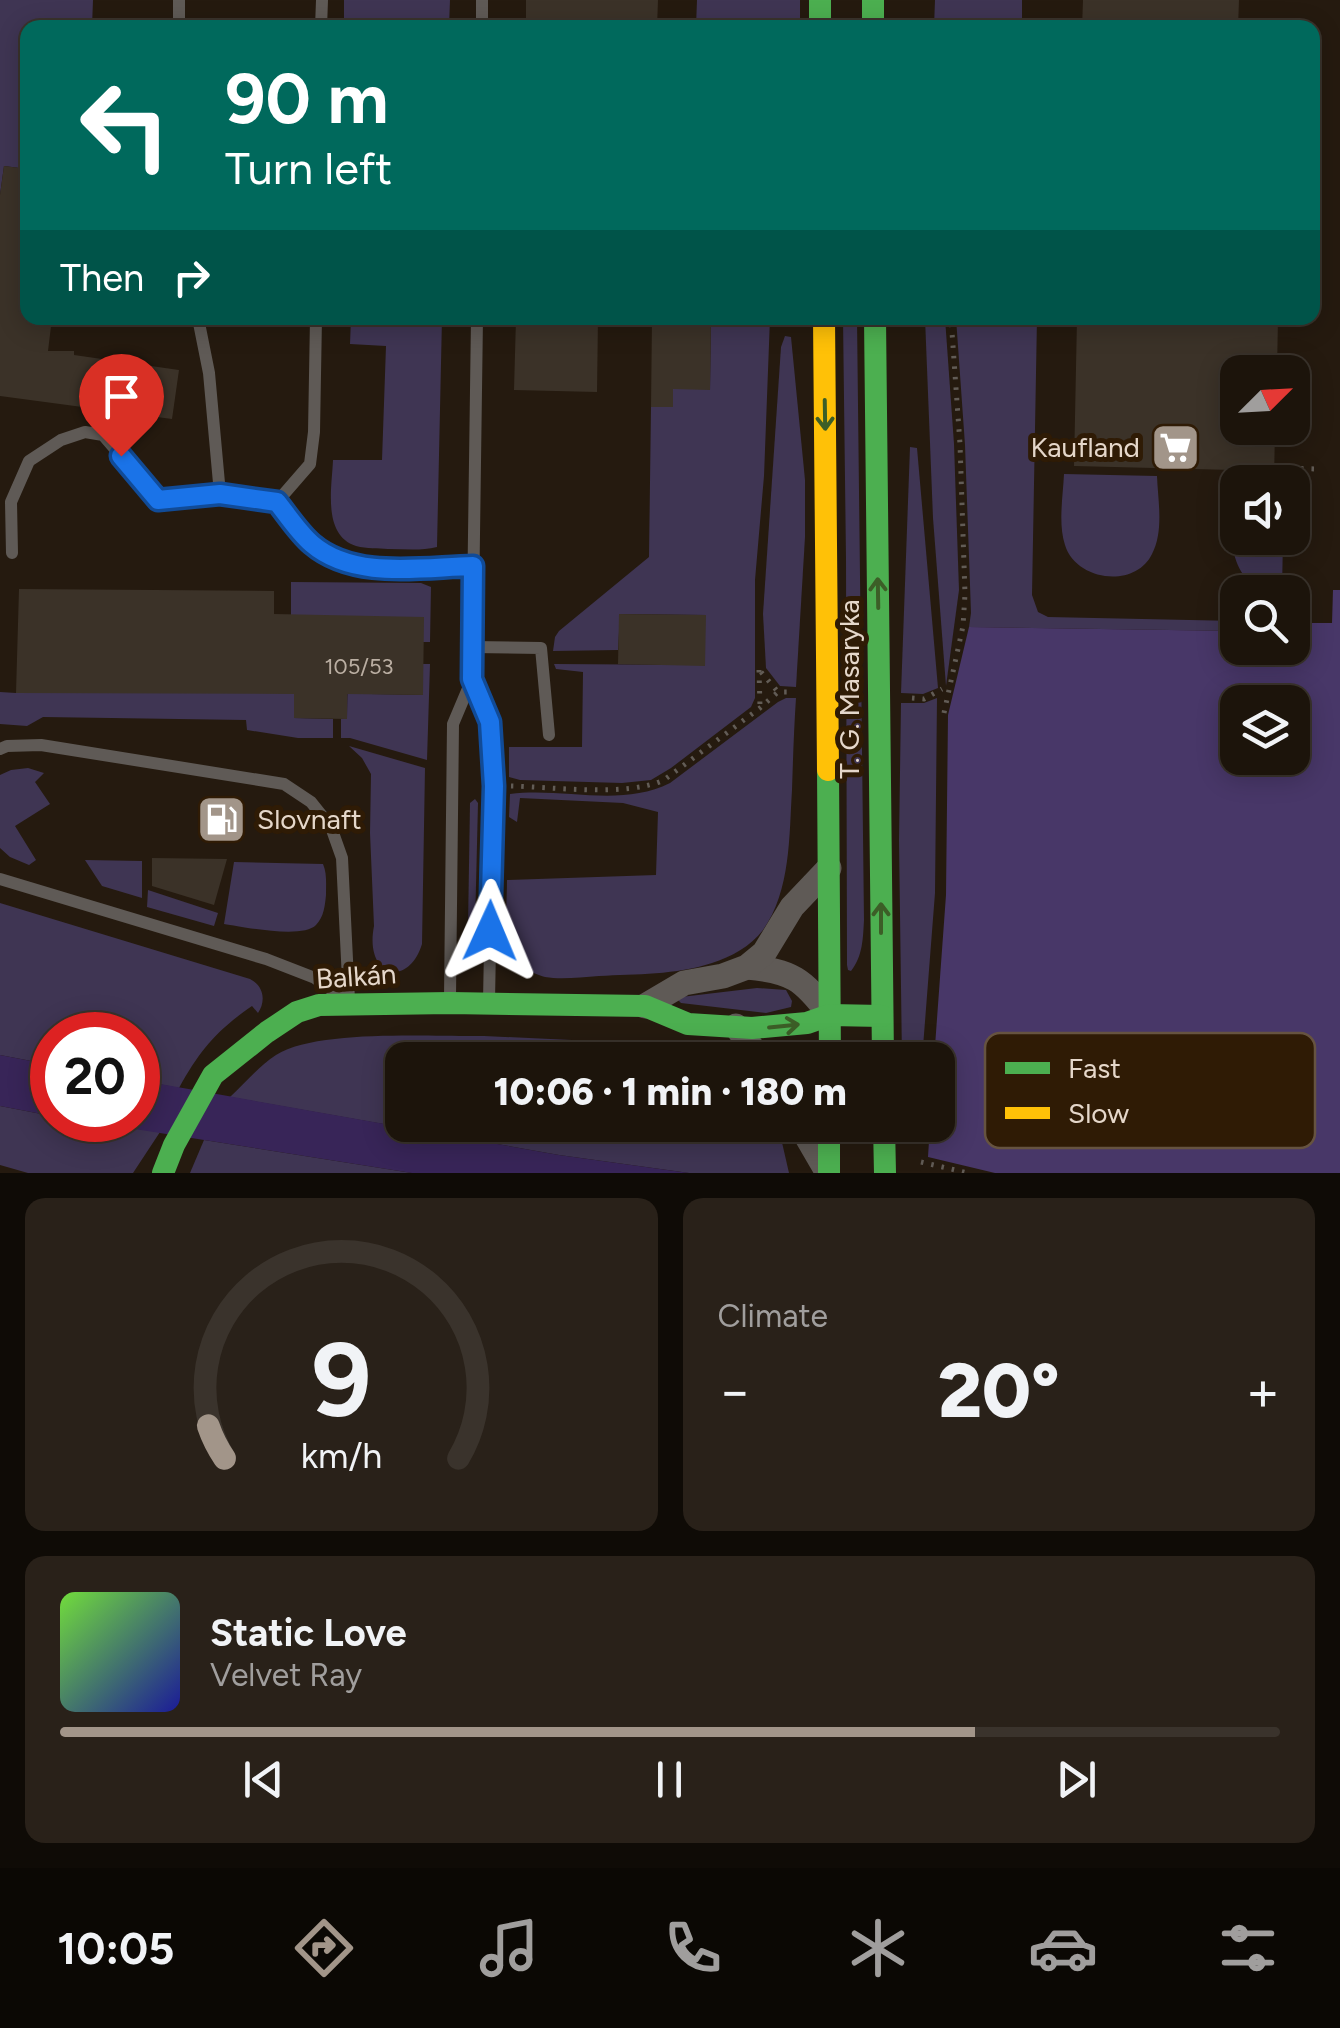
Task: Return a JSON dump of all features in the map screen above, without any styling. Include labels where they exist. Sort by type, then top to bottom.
[{"type":"street","name":"T. G. Masaryka","points":[[824,325],[830,1042]]},
{"type":"street","name":"T. G. Masaryka","points":[[875,325],[883,1042]]},
{"type":"street","points":[[747,968],[764,953],[792,908],[829,868]]},
{"type":"street","name":"Balkán","points":[[645,1006],[684,984],[747,968],[788,974],[803,983],[830,1014]]},
{"type":"street","name":"Balkán","points":[[162,1173],[212,1075],[297,1012],[320,1005],[645,1006],[688,1024],[780,1027],[830,1014],[882,1016]]},
{"type":"street","points":[[736,1026],[747,1042]]},
{"type":"street","points":[[810,1142],[828,1173]]},
{"type":"street","points":[[828,1173],[829,1142]]},
{"type":"street","points":[[885,1142],[886,1173]]},
{"type":"lane","points":[[199,325],[220,494]]},
{"type":"lane","points":[[277,502],[310,464],[316,325]]},
{"type":"lane","points":[[477,325],[472,679],[490,722],[494,786],[489,1004]]},
{"type":"lane","points":[[12,553],[11,502],[29,461],[61,440],[85,432],[102,435],[158,500],[220,494],[277,502],[309,542],[348,564],[369,568],[473,566]]},
{"type":"lane","points":[[472,647],[541,648],[549,735]]},
{"type":"lane","points":[[450,1003],[453,724],[472,679]]},
{"type":"lane","points":[[0,749],[41,745],[284,784],[311,802],[332,827],[342,858],[349,1003]]},
{"type":"lane","points":[[0,878],[266,959],[314,978],[349,1003]]},
{"type":"path","points":[[944,712],[966,594],[952,325]]},
{"type":"path","points":[[1310,469],[1318,469]]},
{"type":"path","points":[[760,708],[760,670],[778,692]]},
{"type":"path","points":[[901,698],[924,699],[942,690]]},
{"type":"path","points":[[494,786],[622,789],[653,785],[778,692],[794,692]]},
{"type":"path","points":[[921,1162],[968,1173]]},
{"type":"shaded area","points":[[0,0],[93,0],[92,20],[20,20],[20,168],[4,166],[0,195]]},
{"type":"shaded area","points":[[344,0],[450,0],[449,20],[344,20]]},
{"type":"shaded area","points":[[697,0],[800,0],[800,20],[696,20]]},
{"type":"shaded area","points":[[935,0],[1022,0],[1022,20],[934,20]]},
{"type":"shaded area","points":[[351,325],[442,325],[437,547],[368,548],[356,546],[338,532],[331,509],[333,460],[382,460],[386,346],[350,344]]},
{"type":"shaded area","points":[[711,325],[770,325],[755,580],[755,698],[751,707],[651,780],[622,783],[509,777],[509,747],[582,747],[583,672],[556,669],[554,664],[705,665],[705,615],[620,614],[618,650],[553,651],[559,631],[649,557],[651,407],[673,407],[673,389],[710,389]]},
{"type":"shaded area","points":[[843,325],[857,325],[864,920],[860,953],[851,971],[847,965]]},
{"type":"shaded area","points":[[925,325],[946,325],[959,590],[946,686],[933,518]]},
{"type":"shaded area","points":[[956,325],[1037,325],[1032,595],[1038,612],[1048,617],[1220,621],[1220,631],[969,627]]},
{"type":"shaded area","points":[[785,336],[791,337],[805,480],[796,687],[780,686],[766,668],[763,614],[781,347]]},
{"type":"shaded area","points":[[910,447],[917,448],[938,688],[923,694],[901,693]]},
{"type":"shaded area","points":[[1064,474],[1157,476],[1158,536],[1144,565],[1120,576],[1106,576],[1081,567],[1071,557],[1062,528]]},
{"type":"shaded area","points":[[1235,555],[1283,555],[1282,575],[1244,575]]},
{"type":"shaded area","points":[[291,582],[421,583],[431,587],[430,642],[423,642],[423,617],[291,629]]},
{"type":"shaded area","points":[[1333,590],[1340,590],[1340,1173],[995,1173],[928,1157],[929,1142],[955,1142],[955,1042],[935,1042],[946,895],[948,715],[969,627],[1220,631],[1220,665],[1310,665],[1310,623],[1332,623]]},
{"type":"shaded area","points":[[296,653],[294,718],[333,719],[333,738],[298,738],[247,730],[246,720],[43,717],[27,726],[0,724],[0,692],[16,693]]},
{"type":"shaded area","points":[[423,664],[430,664],[427,760],[341,738],[341,719],[347,718],[348,668],[370,694],[422,695]]},
{"type":"shaded area","points":[[786,698],[796,698],[787,862],[779,898],[758,936],[719,961],[670,972],[558,978],[545,977],[525,967],[509,938],[507,880],[656,875],[658,812],[623,803],[520,798],[517,822],[509,817],[510,794],[611,796],[651,790],[670,783]]},
{"type":"shaded area","points":[[937,698],[935,893],[923,1042],[902,1042],[901,703],[924,703]]},
{"type":"shaded area","points":[[349,746],[425,768],[422,944],[416,958],[398,972],[381,966],[375,957],[371,774]]},
{"type":"shaded area","points":[[28,768],[44,773],[35,782],[50,804],[15,826],[36,860],[29,865],[0,848],[0,775]]},
{"type":"shaded area","points":[[475,799],[475,927],[470,932],[470,803]]},
{"type":"shaded area","points":[[85,860],[142,861],[142,898],[102,886]]},
{"type":"shaded area","points":[[234,862],[323,864],[326,895],[319,922],[309,929],[286,932],[224,924]]},
{"type":"shaded area","points":[[148,890],[218,913],[214,926],[147,907]]},
{"type":"shaded area","points":[[0,903],[250,979],[261,990],[263,999],[258,1013],[252,1006],[228,1024],[202,1052],[179,1088],[160,1084],[160,1012],[30,1012],[30,1061],[0,1055]]},
{"type":"shaded area","points":[[757,988],[786,990],[791,1007],[766,1013],[678,1000],[681,997]]},
{"type":"shaded area","points":[[376,1036],[613,1042],[385,1042],[385,1124],[230,1097],[270,1059],[295,1047]]},
{"type":"shaded area","points":[[0,1055],[30,1061],[30,1112],[0,1106]]},
{"type":"shaded area","points":[[160,1084],[385,1124],[385,1142],[486,1142],[689,1173],[412,1173],[160,1133]]},
{"type":"shaded area","points":[[0,1106],[30,1112],[30,1142],[153,1142],[133,1173],[28,1173],[0,1165]]},
{"type":"shaded area","points":[[204,1140],[412,1173],[190,1173]]},
{"type":"shaded area","points":[[485,1142],[782,1142],[789,1173],[689,1173]]},
{"type":"building","points":[[526,0],[658,0],[657,20],[526,20]]},
{"type":"building","points":[[1083,0],[1239,0],[1238,20],[1082,20]]},
{"type":"building","points":[[4,166],[20,168],[20,325],[51,325],[48,351],[74,351],[74,355],[179,370],[172,419],[0,396],[0,195]]},
{"type":"building","points":[[516,325],[598,325],[597,392],[514,390]]},
{"type":"building","points":[[652,325],[711,325],[710,390],[673,389],[673,407],[651,407]]},
{"type":"building","name":"Kaufland","points":[[1077,325],[1278,325],[1277,355],[1220,355],[1220,445],[1275,445],[1274,465],[1220,465],[1220,470],[1074,466]]},
{"type":"building","points":[[19,589],[274,591],[274,614],[424,617],[423,695],[347,694],[347,719],[294,718],[294,694],[16,693]]},
{"type":"building","points":[[619,614],[706,615],[705,666],[618,664]]},
{"type":"building","points":[[152,858],[227,859],[214,905],[152,886]]},
{"type":"traffic: fast","points":[[820,0],[820,20]]},
{"type":"traffic: fast","points":[[873,0],[873,20]]},
{"type":"traffic: fast","points":[[875,325],[883,1042]]},
{"type":"traffic: fast","points":[[828,770],[830,1042]]},
{"type":"traffic: fast","points":[[163,1173],[213,1075],[297,1012],[319,1005],[645,1006],[688,1024],[752,1028],[807,1023],[830,1015],[882,1016]]},
{"type":"traffic: fast","points":[[829,1142],[829,1173]]},
{"type":"traffic: fast","points":[[884,1142],[885,1173]]},
{"type":"traffic: slow","points":[[824,325],[828,770]]},
{"type":"place","name":"Kaufland","points":[[1175,447]]},
{"type":"place","name":"Slovnaft","points":[[222,819]]},
{"type":"route","points":[[121,456],[158,500],[220,494],[277,502],[309,542],[348,564],[369,568],[473,566],[472,679],[490,722],[494,786],[490,931]]}]
